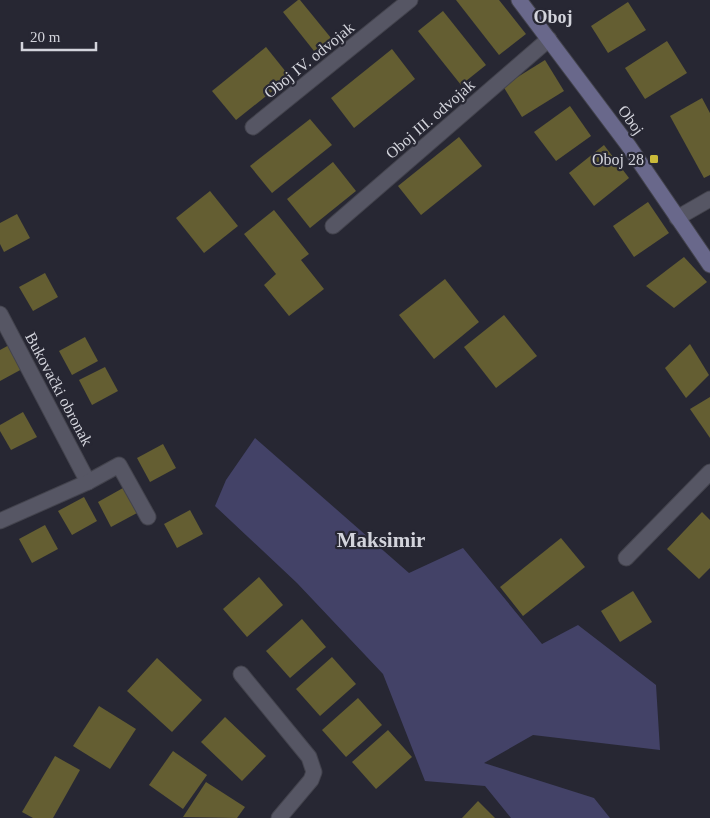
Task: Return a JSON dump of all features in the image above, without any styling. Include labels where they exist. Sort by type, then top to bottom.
[{"type":"street","name":"Oboj IV. odvojak","points":[[253,127],[410,0]]},
{"type":"street","name":"Oboj","points":[[519,0],[628,145],[710,265]]},
{"type":"street","name":"Oboj III. odvojak","points":[[333,226],[549,39]]},
{"type":"street","points":[[677,218],[710,199]]},
{"type":"street","name":"Bukovački obronak","points":[[0,314],[88,482]]},
{"type":"street","points":[[0,521],[88,482],[119,465],[148,517]]},
{"type":"street","points":[[626,558],[710,472]]},
{"type":"street","points":[[241,674],[309,757],[314,772],[311,780],[279,818]]},
{"type":"shaded area","points":[[255,438],[409,573],[463,548],[542,644],[578,625],[656,685],[660,750],[533,735],[484,763],[594,798],[610,818],[511,818],[485,786],[425,781],[383,674],[297,583],[215,506],[226,480]]},
{"type":"building","points":[[300,0],[331,38],[314,51],[283,12]]},
{"type":"building","points":[[456,0],[499,0],[526,34],[499,55]]},
{"type":"building","points":[[628,2],[646,30],[608,53],[591,26]]},
{"type":"building","points":[[443,11],[486,65],[461,85],[418,31]]},
{"type":"building","points":[[667,41],[687,73],[645,99],[625,68]]},
{"type":"building","points":[[266,47],[290,77],[236,120],[212,91]]},
{"type":"building","points":[[392,49],[415,79],[354,128],[331,98]]},
{"type":"building","points":[[545,60],[564,91],[522,117],[503,86]]},
{"type":"building","points":[[702,98],[710,113],[710,175],[704,178],[670,116]]},
{"type":"building","points":[[570,106],[591,136],[556,161],[534,132]]},
{"type":"building","points":[[310,119],[332,145],[272,193],[250,166]]},
{"type":"building","points":[[459,137],[482,166],[421,215],[398,186]]},
{"type":"building","points":[[604,145],[629,178],[594,206],[569,173]]},
{"type":"building","points":[[333,162],[356,191],[310,228],[287,199]]},
{"type":"building","points":[[210,191],[238,226],[204,253],[176,218]]},
{"type":"building","points":[[648,202],[669,233],[634,257],[613,226]]},
{"type":"building","points":[[274,210],[309,254],[301,260],[324,289],[289,316],[264,285],[276,274],[244,234]]},
{"type":"building","points":[[17,214],[30,238],[4,252],[0,244],[0,223]]},
{"type":"building","points":[[684,257],[707,282],[674,308],[646,286]]},
{"type":"building","points":[[45,273],[58,297],[33,311],[19,287]]},
{"type":"building","points":[[445,279],[479,322],[434,359],[399,315]]},
{"type":"building","points":[[504,315],[537,356],[496,388],[464,347]]},
{"type":"building","points":[[85,337],[98,361],[72,375],[59,351]]},
{"type":"building","points":[[11,344],[24,368],[0,381],[0,350]]},
{"type":"building","points":[[690,344],[709,375],[686,398],[665,368]]},
{"type":"building","points":[[105,367],[118,391],[92,405],[79,380]]},
{"type":"building","points":[[710,397],[710,438],[690,409]]},
{"type":"building","points":[[23,412],[37,437],[11,450],[0,431],[0,425]]},
{"type":"building","points":[[163,444],[176,468],[150,482],[137,458]]},
{"type":"building","points":[[123,488],[137,513],[111,527],[98,502]]},
{"type":"building","points":[[84,497],[97,521],[72,535],[58,511]]},
{"type":"building","points":[[190,510],[203,534],[177,548],[164,524]]},
{"type":"building","points":[[702,512],[710,520],[710,568],[699,579],[667,549]]},
{"type":"building","points":[[45,525],[58,549],[32,563],[19,539]]},
{"type":"building","points":[[561,538],[585,567],[523,616],[500,587]]},
{"type":"building","points":[[259,577],[283,605],[247,637],[223,609]]},
{"type":"building","points":[[633,591],[652,622],[620,642],[601,611]]},
{"type":"building","points":[[302,619],[326,647],[290,678],[266,651]]},
{"type":"building","points":[[332,657],[356,684],[320,716],[296,689]]},
{"type":"building","points":[[157,658],[202,700],[172,732],[127,691]]},
{"type":"building","points":[[358,698],[382,725],[346,757],[322,730]]},
{"type":"building","points":[[99,706],[136,729],[110,769],[73,746]]},
{"type":"building","points":[[225,717],[266,756],[242,781],[201,742]]},
{"type":"building","points":[[388,730],[412,757],[376,789],[352,762]]},
{"type":"building","points":[[173,751],[207,775],[183,809],[149,785]]},
{"type":"building","points":[[55,756],[80,770],[53,818],[33,818],[22,812]]},
{"type":"building","points":[[206,782],[245,807],[237,818],[183,817]]},
{"type":"building","points":[[478,801],[495,818],[462,818]]},
{"type":"place","name":"Oboj 28","points":[[654,159]]},
{"type":"district","name":"Oboj","points":[[553,17]]},
{"type":"district","name":"Maksimir","points":[[381,540]]}]
